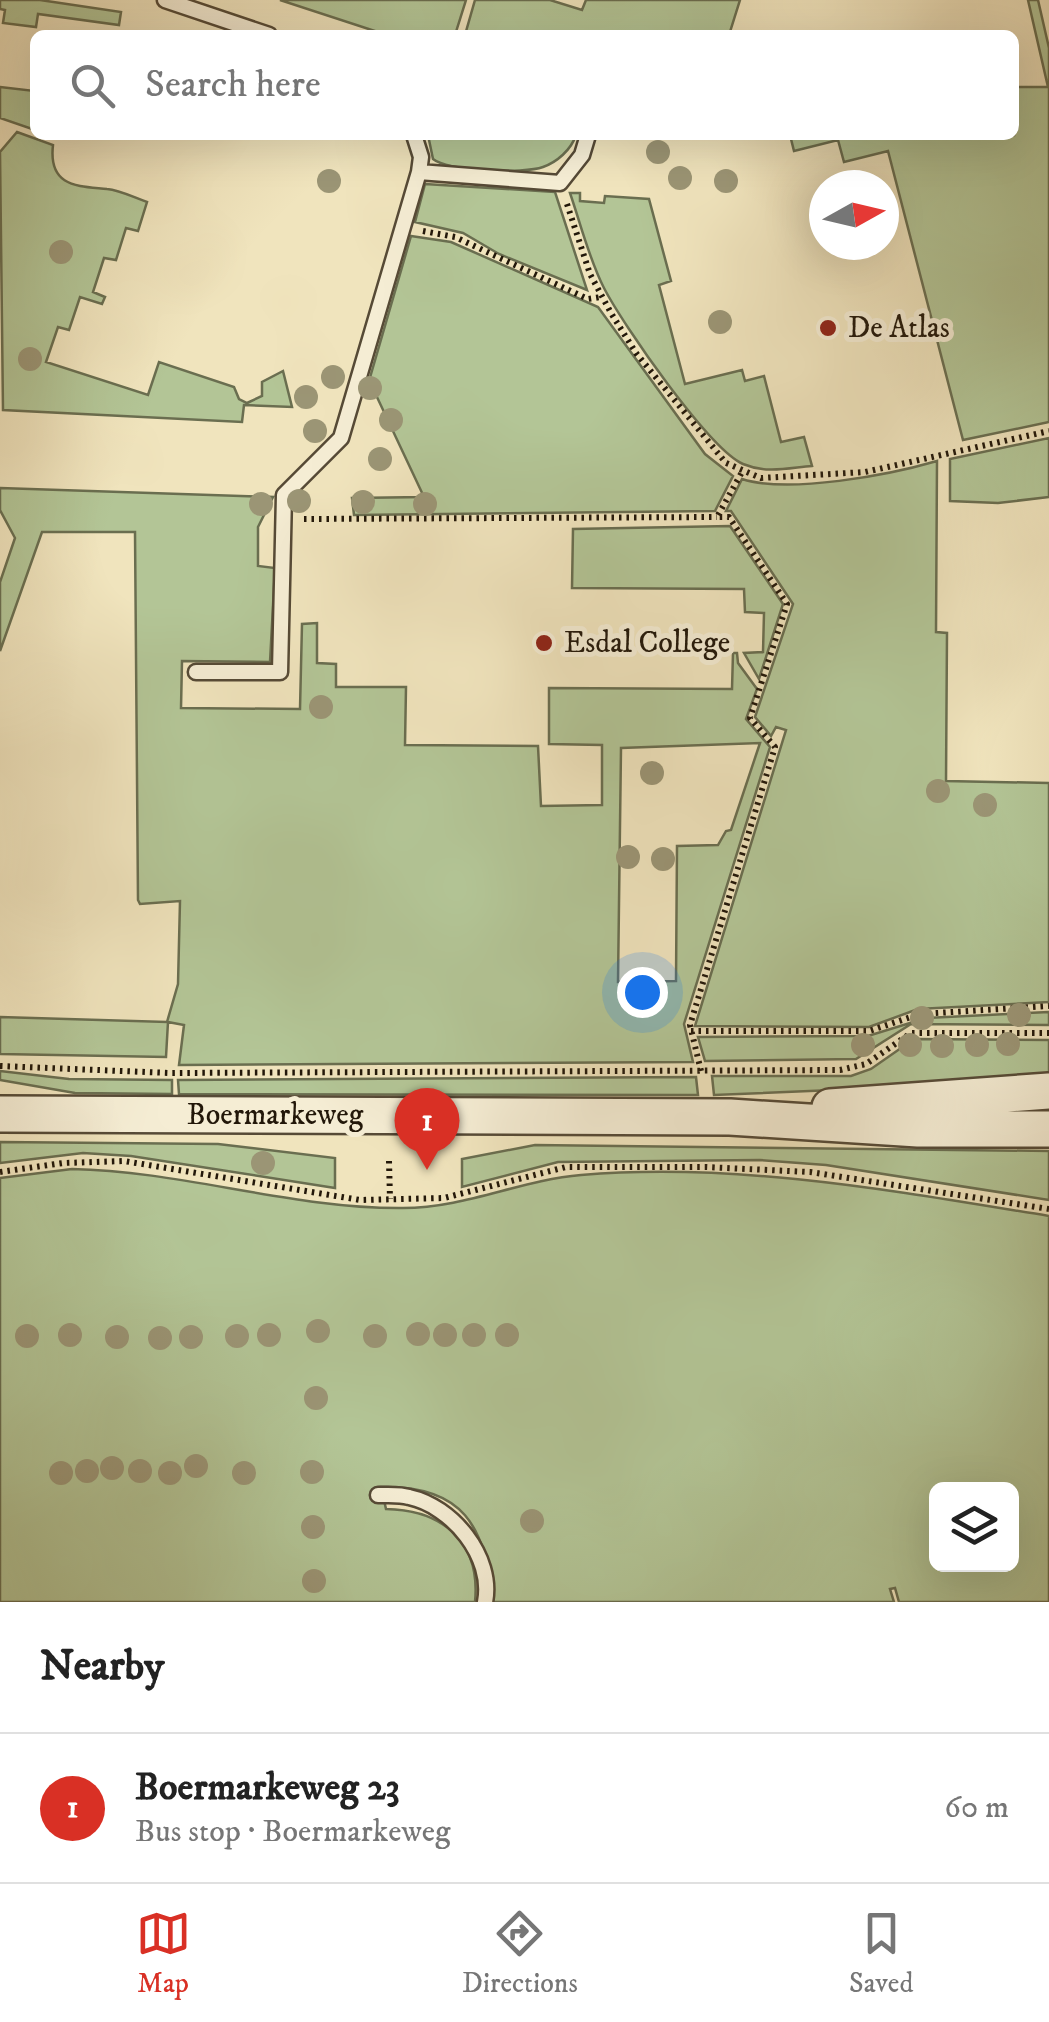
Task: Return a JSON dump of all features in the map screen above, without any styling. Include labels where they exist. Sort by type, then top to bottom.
[{"type":"street","name":"Boermarkeweg","points":[[730,1117],[1049,1091]]},
{"type":"street","name":"Boermarkeweg","points":[[0,1114],[730,1117],[918,1130],[1049,1129]]},
{"type":"lane","points":[[165,0],[255,30]]},
{"type":"lane","points":[[196,672],[280,672],[284,496],[341,438],[418,172],[421,157],[416,140]]},
{"type":"lane","points":[[418,172],[560,183],[582,154],[586,140]]},
{"type":"lane","points":[[378,1495],[411,1497],[458,1524],[478,1554],[485,1602]]},
{"type":"path","points":[[560,183],[602,297],[636,353],[726,463],[742,472],[760,478],[865,472],[1049,431]]},
{"type":"path","points":[[402,228],[455,237],[588,299],[602,297]]},
{"type":"path","points":[[717,517],[742,472]]},
{"type":"path","points":[[283,519],[729,516],[787,604],[750,718],[774,747],[691,1031],[701,1071]]},
{"type":"path","points":[[691,1031],[868,1031],[920,1014],[1049,1006]]},
{"type":"path","points":[[0,1066],[170,1073],[840,1070],[866,1064],[911,1033],[1049,1033]]},
{"type":"path","points":[[0,1172],[63,1162],[124,1161],[360,1200],[444,1198],[566,1167],[705,1168],[810,1172],[1049,1209]]},
{"type":"path","points":[[389,1162],[390,1199]]},
{"type":"green space","points":[[0,0],[40,0],[121,12],[119,25],[38,14],[36,27],[3,23],[5,10],[0,9]]},
{"type":"green space","points":[[280,0],[466,0],[457,30],[372,30]]},
{"type":"green space","points":[[475,0],[550,0],[582,10],[586,0],[740,0],[731,30],[466,30]]},
{"type":"green space","points":[[1028,0],[1038,0],[1049,48],[1049,422],[963,440],[899,193],[899,170],[893,170],[888,151],[844,162],[838,140],[1019,140],[1019,87],[1048,87]]},
{"type":"green space","points":[[0,87],[30,90],[30,128],[0,118]]},
{"type":"green space","points":[[17,132],[30,140],[53,145],[55,170],[68,182],[117,191],[147,202],[138,231],[126,228],[116,260],[104,258],[93,292],[105,297],[102,304],[80,297],[69,330],[58,327],[46,362],[148,395],[159,362],[234,387],[239,399],[247,403],[262,396],[262,382],[283,371],[292,407],[244,405],[242,422],[3,410],[0,152]]},
{"type":"green space","points":[[429,140],[574,140],[558,159],[533,169],[469,169],[433,159]]},
{"type":"green space","points":[[791,140],[838,140],[794,151]]},
{"type":"green space","points":[[425,184],[555,192],[587,290],[499,254],[463,233],[415,222]]},
{"type":"green space","points":[[570,193],[580,193],[580,201],[604,203],[605,196],[649,199],[671,281],[659,285],[685,384],[742,370],[745,381],[764,376],[781,442],[804,437],[812,466],[752,467],[728,454],[710,435],[647,356],[614,306],[594,265]]},
{"type":"green space","points":[[411,236],[451,242],[598,307],[705,454],[733,476],[715,511],[354,515],[352,498],[424,497],[376,395],[379,385],[369,381]]},
{"type":"green space","points":[[1049,438],[1049,497],[998,503],[950,501],[950,459]]},
{"type":"green space","points":[[937,461],[936,632],[947,633],[946,781],[1049,783],[1049,1002],[918,1009],[869,1027],[695,1026],[786,730],[776,727],[771,736],[755,717],[793,604],[731,511],[726,511],[742,479],[812,484],[867,477]]},
{"type":"green space","points":[[0,488],[273,497],[258,527],[258,566],[275,568],[270,662],[182,661],[181,708],[300,709],[302,624],[317,623],[317,663],[336,664],[336,687],[406,687],[405,745],[538,746],[541,806],[602,805],[602,745],[549,744],[549,688],[732,689],[733,653],[737,653],[738,663],[757,689],[746,719],[770,747],[684,1024],[693,1062],[179,1065],[184,1025],[168,1022],[166,1057],[0,1054],[0,1017],[167,1022],[178,984],[180,901],[140,904],[138,900],[135,532],[42,532],[0,651],[0,582],[15,538],[0,510]],"holes":[[[760,743],[731,830],[726,831],[718,845],[677,846],[676,981],[618,982],[621,748]]]},
{"type":"green space","points":[[730,526],[783,604],[759,679],[744,653],[763,652],[764,613],[745,612],[744,589],[572,588],[573,529]]},
{"type":"green space","points":[[1049,1012],[1049,1025],[911,1024],[856,1059],[705,1061],[698,1037],[868,1036],[926,1018]]},
{"type":"green space","points":[[914,1039],[1049,1040],[1049,1081],[714,1095],[712,1076],[851,1076],[871,1069]]},
{"type":"green space","points":[[0,1071],[69,1079],[172,1080],[172,1094],[75,1093],[0,1080]]},
{"type":"green space","points":[[696,1077],[698,1095],[179,1094],[178,1080]]},
{"type":"green space","points":[[0,1142],[218,1144],[335,1158],[335,1188],[131,1156],[83,1153],[0,1163]]},
{"type":"green space","points":[[535,1145],[1049,1151],[1049,1200],[826,1165],[760,1160],[558,1162],[462,1187],[462,1159]]},
{"type":"green space","points":[[72,1169],[114,1171],[320,1203],[403,1208],[449,1204],[581,1175],[699,1172],[816,1181],[1049,1216],[1049,1602],[899,1602],[895,1588],[890,1589],[894,1602],[492,1602],[484,1552],[465,1515],[451,1502],[432,1493],[381,1487],[386,1509],[424,1515],[454,1533],[472,1562],[475,1602],[0,1602],[0,1178]]},
{"type":"place","name":"De Atlas","points":[[828,328]]},
{"type":"place","name":"Esdal College","points":[[544,643]]},
{"type":"place","name":"Boermarkeweg 23","points":[[427,1170]]}]
